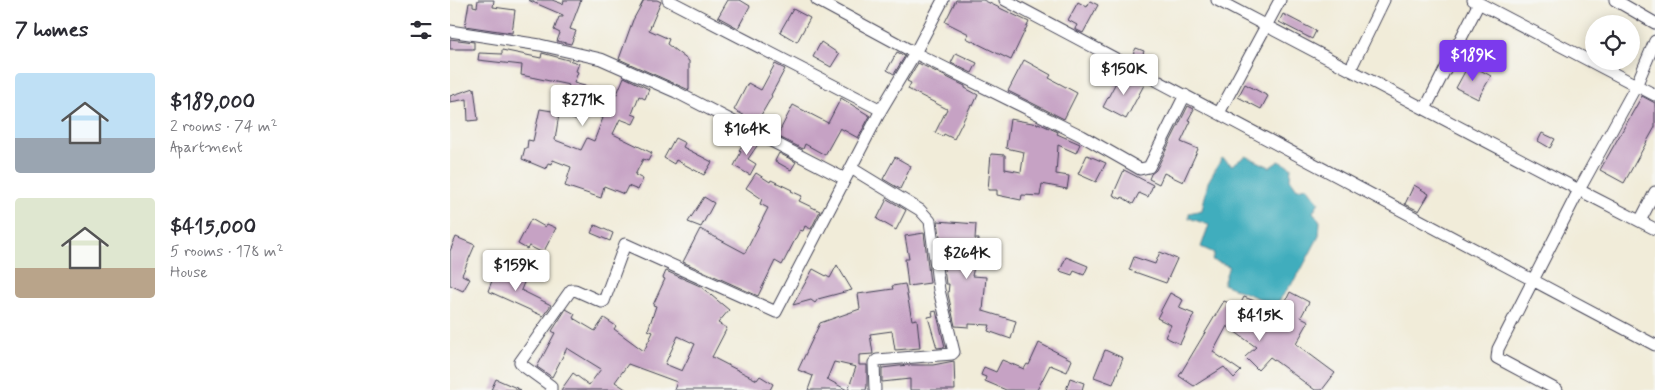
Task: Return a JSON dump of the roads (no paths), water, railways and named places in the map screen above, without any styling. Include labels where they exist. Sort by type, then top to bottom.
[{"type":"street","points":[[668,0],[881,110]]},
{"type":"street","points":[[817,0],[915,53],[1082,136],[1140,169],[1149,167],[1185,95]]},
{"type":"street","points":[[551,390],[551,386],[520,362],[571,290],[602,302],[604,301],[625,244],[776,312],[881,110],[915,53],[943,0]]},
{"type":"street","points":[[1005,0],[1655,344]]},
{"type":"street","points":[[1217,0],[1655,229]]},
{"type":"street","points":[[1219,113],[1280,0]]},
{"type":"street","points":[[1350,70],[1384,0]]},
{"type":"street","points":[[1615,0],[1655,23]]},
{"type":"street","points":[[1425,109],[1476,2],[1655,95]]},
{"type":"street","points":[[450,31],[540,45],[601,59],[676,92],[845,179]]},
{"type":"street","points":[[1557,390],[1497,358],[1498,349],[1579,190],[1636,86],[1655,41]]},
{"type":"street","points":[[851,168],[920,210],[930,221],[940,290],[954,352],[952,354],[877,360],[874,363],[876,390]]},
{"type":"street","points":[[1640,221],[1655,192]]},
{"type":"water","points":[[1246,156],[1270,167],[1279,161],[1291,167],[1290,179],[1297,189],[1307,187],[1319,202],[1313,212],[1320,221],[1319,236],[1300,272],[1276,305],[1223,284],[1229,266],[1212,260],[1214,253],[1201,247],[1209,225],[1189,218],[1189,213],[1202,210],[1208,182],[1222,158],[1232,165]]}]
